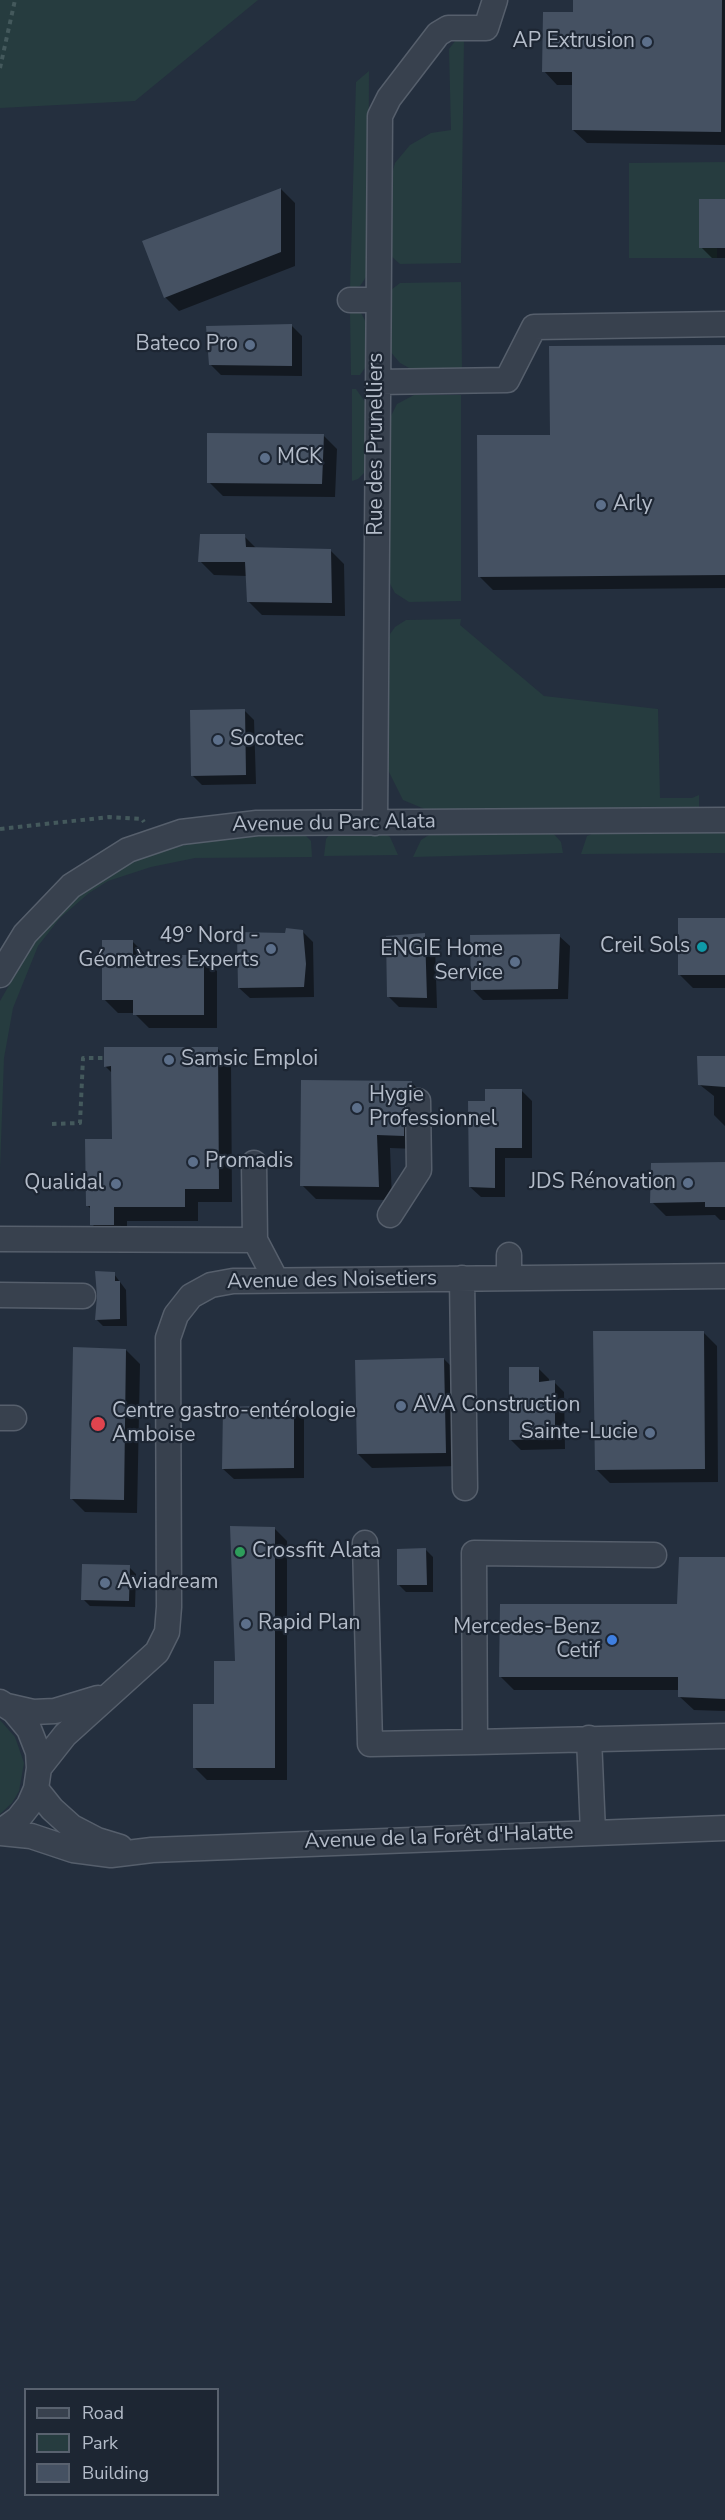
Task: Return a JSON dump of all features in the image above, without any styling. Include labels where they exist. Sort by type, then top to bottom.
[{"type":"street","name":"Rue des Prunelliers","points":[[375,823],[380,116],[438,34],[448,28],[486,28],[495,0]]},
{"type":"street","points":[[350,300],[378,300]]},
{"type":"street","points":[[378,382],[507,380],[534,327],[725,324]]},
{"type":"street","name":"Avenue du Parc Alata","points":[[0,975],[25,934],[71,886],[114,857],[154,840],[187,831],[225,825],[725,820]]},
{"type":"street","points":[[390,1215],[419,1170],[418,1101]]},
{"type":"street","points":[[254,1163],[255,1240],[276,1280]]},
{"type":"street","points":[[0,1239],[255,1240]]},
{"type":"street","name":"Avenue des Noisetiers","points":[[0,1833],[24,1812],[38,1778],[57,1744],[109,1693],[157,1652],[167,1632],[169,1607],[167,1352],[171,1327],[192,1296],[211,1285],[233,1281],[462,1278],[509,1267],[725,1276]]},
{"type":"street","points":[[462,1278],[465,1488]]},
{"type":"street","points":[[0,1295],[84,1296]]},
{"type":"street","points":[[365,1543],[370,1744],[725,1736]]},
{"type":"street","points":[[475,1742],[474,1552],[654,1555]]},
{"type":"street","name":"Avenue des Noisetiers","points":[[4,1704],[33,1712],[55,1711],[83,1704],[109,1693]]},
{"type":"street","points":[[4,1704],[25,1723],[33,1736],[38,1778]]},
{"type":"street","points":[[589,1738],[593,1832]]},
{"type":"street","name":"Avenue de la Forêt d'Halatte","points":[[38,1778],[62,1818],[84,1834],[118,1846],[152,1850]]},
{"type":"street","name":"Avenue de la Forêt d'Halatte","points":[[0,1833],[31,1836],[97,1855],[152,1850],[725,1828]]},
{"type":"path","points":[[0,68],[15,0]]},
{"type":"path","points":[[0,829],[109,817],[142,819],[154,840]]},
{"type":"path","points":[[52,1124],[80,1123],[83,1058],[104,1058]]},
{"type":"green space","points":[[0,0],[258,0],[135,101],[0,108]]},
{"type":"green space","points":[[464,38],[461,263],[400,264],[391,256],[389,185],[395,163],[410,145],[431,133],[451,130],[449,49],[456,40]]},
{"type":"green space","points":[[369,71],[368,274],[360,286],[350,289],[356,82]]},
{"type":"green space","points":[[725,162],[725,199],[699,200],[699,248],[717,248],[717,258],[629,258],[629,163]]},
{"type":"green space","points":[[461,282],[462,370],[413,370],[400,363],[389,350],[391,290],[400,283]]},
{"type":"green space","points":[[350,311],[361,313],[369,328],[367,365],[360,375],[351,375]]},
{"type":"green space","points":[[352,389],[356,389],[368,406],[368,469],[358,479],[352,481]]},
{"type":"green space","points":[[414,395],[461,395],[461,601],[409,602],[395,593],[388,580],[389,420],[397,404]]},
{"type":"green space","points":[[461,619],[460,625],[544,696],[658,709],[660,798],[692,798],[699,795],[699,809],[427,810],[403,800],[388,770],[388,637],[395,627],[406,620]]},
{"type":"green space","points":[[725,830],[725,853],[581,854],[587,836],[599,831]]},
{"type":"green space","points":[[303,833],[311,841],[312,857],[195,858],[151,867],[108,881],[89,893],[60,918],[38,946],[13,1008],[4,1058],[0,1170],[0,1001],[37,937],[70,903],[93,885],[145,855],[221,836]]},
{"type":"green space","points":[[432,833],[553,833],[561,842],[563,853],[413,857],[421,840]]},
{"type":"green space","points":[[330,834],[386,834],[390,837],[398,855],[324,856],[326,839]]},
{"type":"green space","points":[[0,1720],[15,1737],[24,1763],[19,1791],[12,1803],[0,1814]]},
{"type":"building","name":"AP Extrusion","points":[[573,0],[722,0],[721,132],[572,130],[572,72],[542,72],[543,12],[573,12]]},
{"type":"building","points":[[281,188],[281,252],[164,298],[142,241]]},
{"type":"building","points":[[699,199],[725,199],[725,248],[699,248]]},
{"type":"building","name":"Bateco Pro","points":[[292,324],[292,366],[209,365],[206,326]]},
{"type":"building","name":"Arly","points":[[725,345],[725,575],[478,577],[477,435],[550,435],[549,346]]},
{"type":"building","name":"MCK","points":[[207,433],[324,434],[322,484],[207,483]]},
{"type":"building","points":[[200,534],[245,534],[246,547],[331,549],[332,603],[247,602],[245,562],[198,562]]},
{"type":"building","name":"Socotec","points":[[245,709],[246,775],[191,776],[190,710]]},
{"type":"building","name":"Creil Sols","points":[[678,918],[725,918],[725,975],[678,975]]},
{"type":"building","name":"49° Nord - Géomètres Experts","points":[[286,928],[303,930],[306,964],[304,987],[238,988],[237,932],[285,933]]},
{"type":"building","points":[[425,933],[427,998],[387,997],[386,936]]},
{"type":"building","name":"ENGIE Home Service","points":[[560,934],[558,989],[471,990],[470,935]]},
{"type":"building","points":[[102,940],[133,940],[133,955],[204,955],[204,1015],[133,1015],[133,1000],[102,1000]]},
{"type":"building","points":[[104,1047],[218,1047],[219,1189],[185,1189],[185,1207],[114,1207],[114,1225],[90,1225],[90,1206],[86,1206],[85,1139],[112,1139],[111,1066],[104,1067]]},
{"type":"building","points":[[697,1056],[725,1056],[725,1087],[698,1085]]},
{"type":"building","name":"Hygie Professionnel","points":[[301,1080],[412,1081],[412,1088],[406,1094],[404,1101],[404,1136],[377,1135],[379,1187],[300,1186]]},
{"type":"building","points":[[485,1089],[522,1089],[522,1148],[495,1148],[495,1188],[469,1187],[468,1101],[485,1101]]},
{"type":"building","name":"JDS Rénovation","points":[[725,1162],[725,1207],[705,1207],[705,1202],[650,1203],[651,1163]]},
{"type":"building","points":[[95,1271],[115,1272],[115,1281],[120,1281],[120,1319],[95,1320],[97,1296]]},
{"type":"building","name":"Sainte-Lucie","points":[[593,1331],[704,1331],[705,1469],[595,1470]]},
{"type":"building","name":"Centre gastro-entérologie Amboise","points":[[73,1347],[126,1349],[124,1500],[70,1499]]},
{"type":"building","name":"AVA Construction","points":[[444,1358],[446,1453],[357,1454],[355,1360]]},
{"type":"building","points":[[509,1367],[539,1367],[539,1382],[555,1380],[555,1439],[509,1440]]},
{"type":"building","points":[[294,1405],[294,1468],[222,1469],[223,1407]]},
{"type":"building","points":[[230,1526],[275,1527],[275,1768],[193,1768],[193,1704],[214,1704],[214,1661],[235,1661]]},
{"type":"building","points":[[426,1548],[427,1585],[397,1585],[397,1549]]},
{"type":"building","name":"Mercedes-Benz Cetif","points":[[679,1557],[725,1557],[725,1699],[678,1697],[678,1677],[499,1677],[500,1604],[677,1604]]},
{"type":"building","name":"Aviadream","points":[[82,1564],[130,1565],[129,1601],[81,1600]]},
{"type":"place","name":"AP Extrusion","points":[[647,42]]},
{"type":"place","name":"Bateco Pro","points":[[250,345]]},
{"type":"place","name":"MCK","points":[[265,458]]},
{"type":"place","name":"Arly","points":[[601,505]]},
{"type":"place","name":"Socotec","points":[[218,740]]},
{"type":"place","name":"Creil Sols","points":[[702,947]]},
{"type":"place","name":"49° Nord - Géomètres Experts","points":[[271,949]]},
{"type":"place","name":"ENGIE Home Service","points":[[515,962]]},
{"type":"place","name":"Samsic Emploi","points":[[169,1060]]},
{"type":"place","name":"Hygie Professionnel","points":[[357,1108]]},
{"type":"place","name":"Promadis","points":[[193,1162]]},
{"type":"place","name":"JDS Rénovation","points":[[688,1183]]},
{"type":"place","name":"Qualidal","points":[[116,1184]]},
{"type":"place","name":"AVA Construction","points":[[401,1406]]},
{"type":"place","name":"Centre gastro-entérologie Amboise","points":[[98,1424]]},
{"type":"place","name":"Sainte-Lucie","points":[[650,1433]]},
{"type":"place","name":"Crossfit Alata","points":[[240,1552]]},
{"type":"place","name":"Aviadream","points":[[105,1583]]},
{"type":"place","name":"Rapid Plan","points":[[246,1624]]},
{"type":"place","name":"Mercedes-Benz Cetif","points":[[612,1640]]}]
